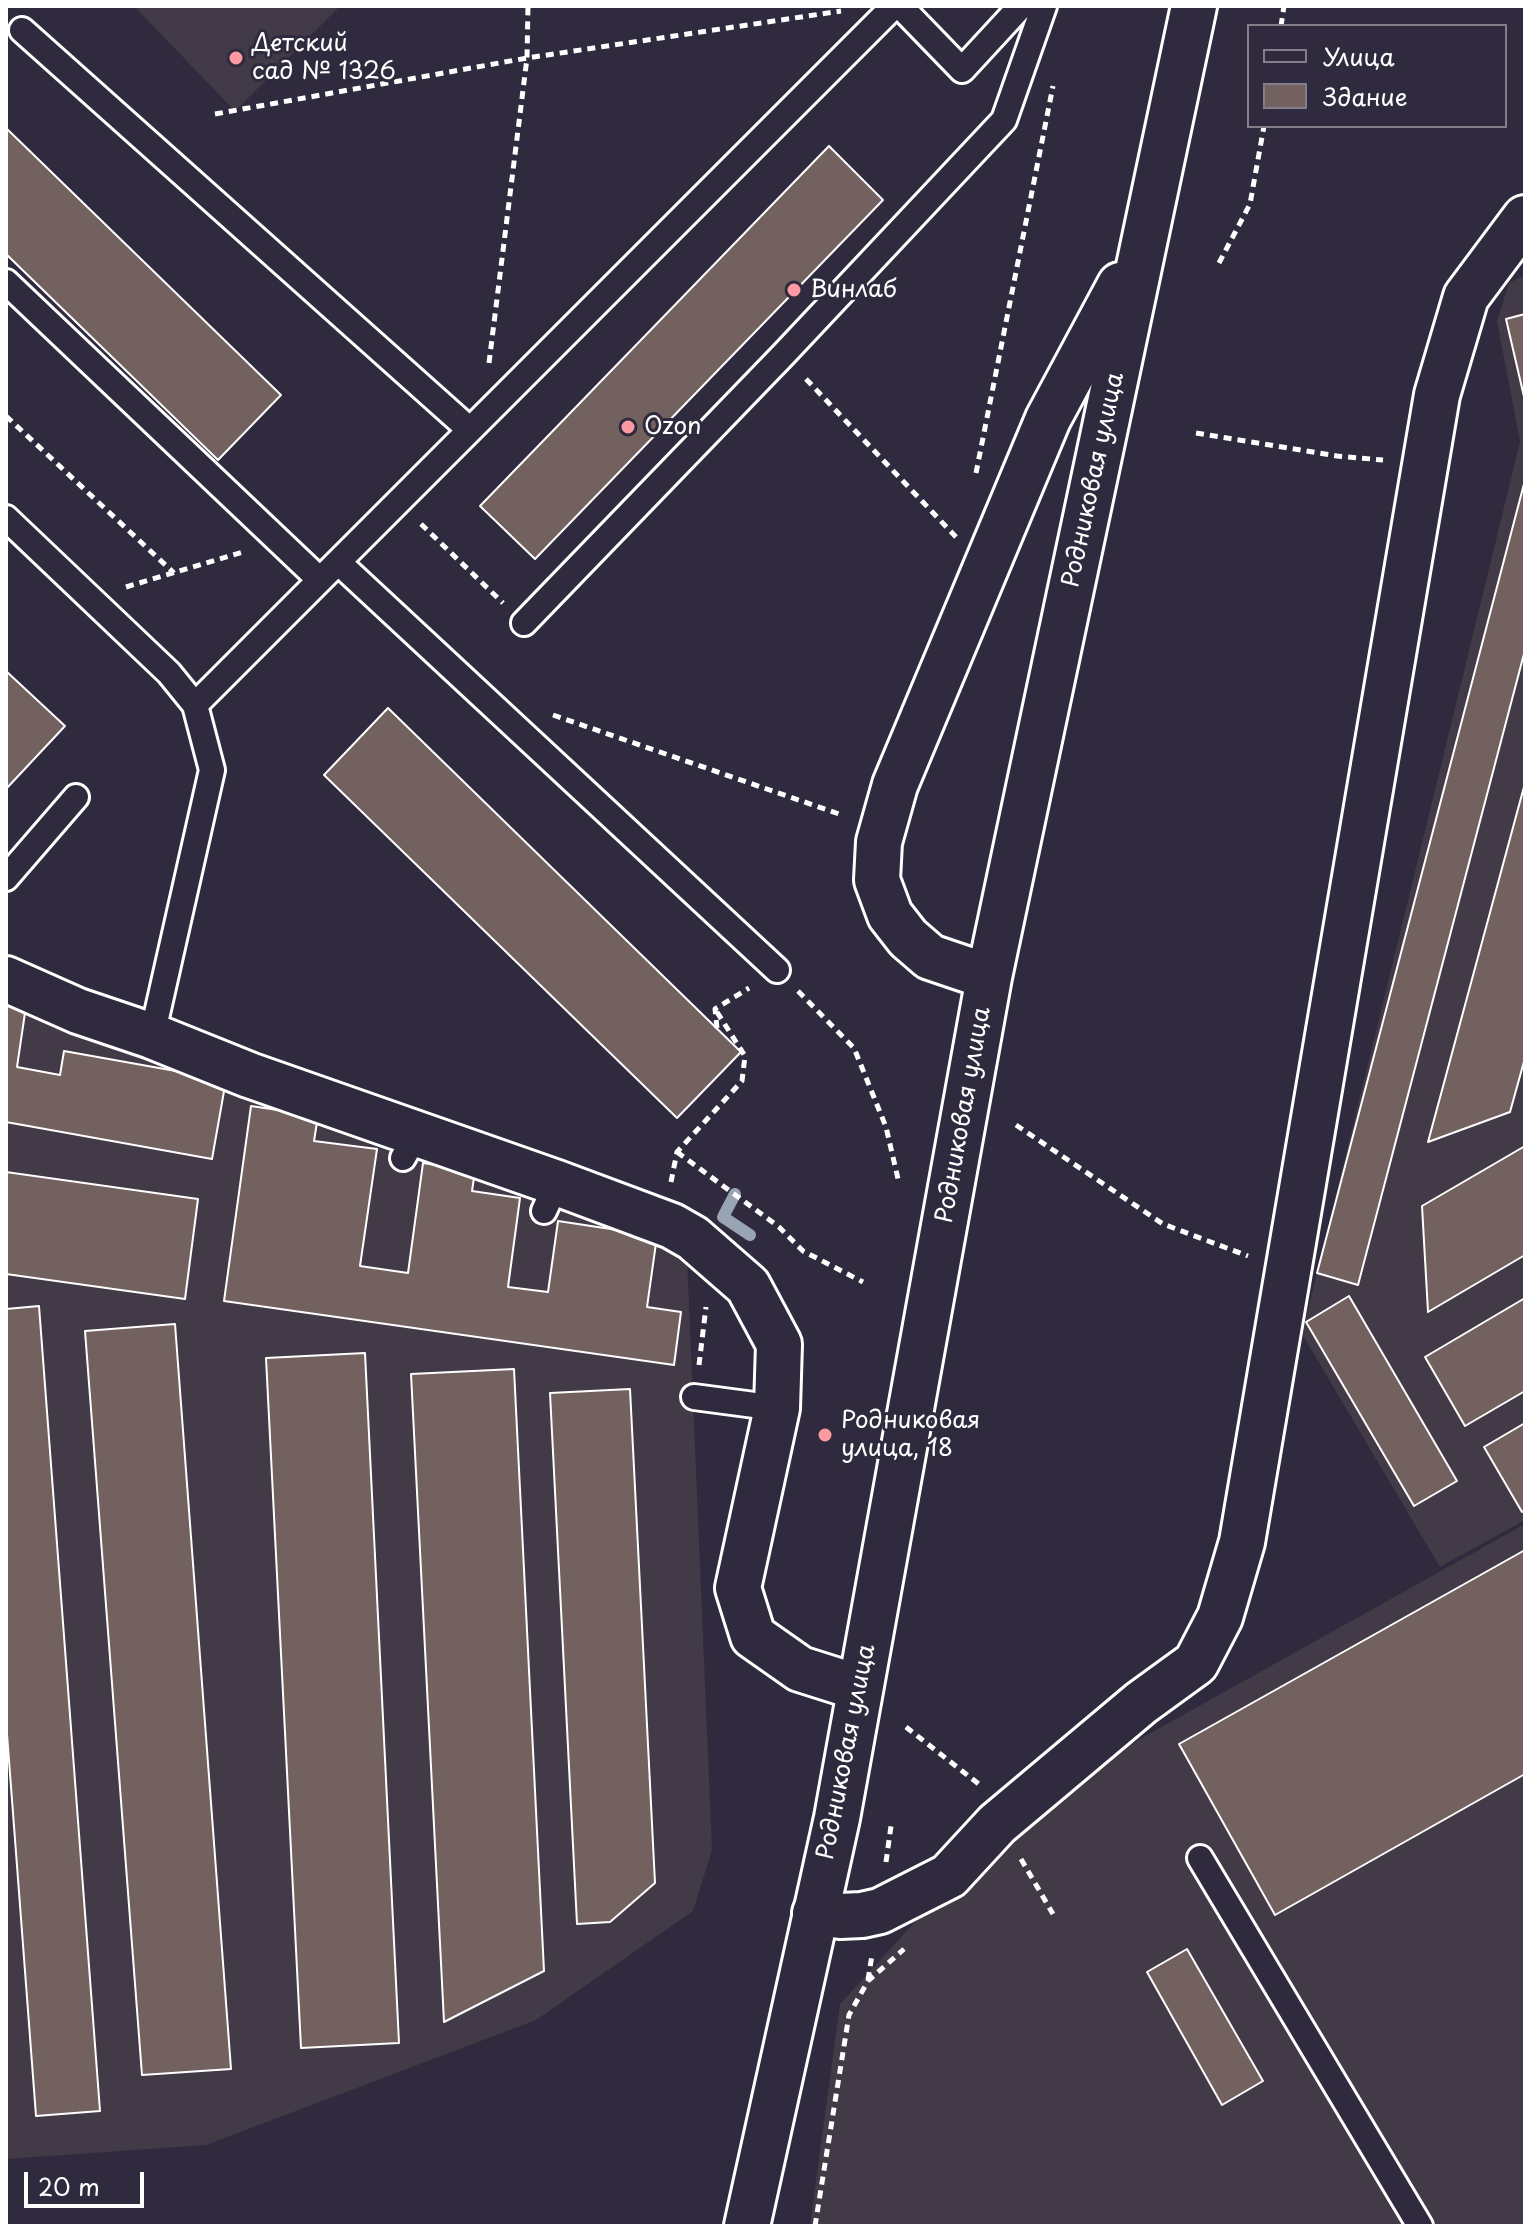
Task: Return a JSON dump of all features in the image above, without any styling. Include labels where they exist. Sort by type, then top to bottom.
[{"type":"street","name":"Родниковая улица","points":[[747,2226],[837,1818],[989,977],[1194,6]]},
{"type":"street","points":[[815,1913],[840,1916],[880,1911],[949,1876],[997,1824],[1141,1703],[1196,1663],[1220,1617],[1244,1526],[1437,395],[1466,297],[1525,218]]},
{"type":"street","points":[[989,977],[930,957],[908,938],[890,915],[877,880],[879,842],[895,785],[1048,419],[1144,241]]},
{"type":"street","points":[[6,979],[78,1011],[152,1036],[243,1088],[551,1197],[672,1226],[693,1238],[748,1286],[779,1344],[777,1408],[738,1588],[753,1636],[800,1669],[860,1688]]},
{"type":"lane","points":[[195,705],[894,6]]},
{"type":"lane","points":[[900,6],[962,70],[1021,6]]},
{"type":"lane","points":[[524,623],[1004,120],[1044,6]]},
{"type":"lane","points":[[22,30],[470,430]]},
{"type":"lane","points":[[6,282],[320,580]]},
{"type":"lane","points":[[6,518],[169,673],[195,705],[212,770],[152,1036]]},
{"type":"lane","points":[[338,562],[777,970]]},
{"type":"lane","points":[[6,878],[76,797]]},
{"type":"lane","points":[[696,1387],[777,1408]]},
{"type":"lane","points":[[1200,1858],[1420,2226]]},
{"type":"path","points":[[488,371],[527,58],[528,6]]},
{"type":"path","points":[[215,114],[527,58],[845,10]]},
{"type":"path","points":[[1219,263],[1250,204],[1264,128]]},
{"type":"path","points":[[974,483],[1044,131]]},
{"type":"path","points":[[783,355],[962,544],[965,529]]},
{"type":"path","points":[[6,416],[174,573]]},
{"type":"path","points":[[1196,433],[1337,456],[1384,460]]},
{"type":"path","points":[[397,502],[524,623]]},
{"type":"path","points":[[90,598],[280,541]]},
{"type":"path","points":[[548,714],[847,817]]},
{"type":"path","points":[[715,1009],[777,970],[854,1048],[886,1127],[899,1183]]},
{"type":"path","points":[[715,1009],[717,1028]]},
{"type":"path","points":[[667,1197],[677,1152],[742,1081],[745,1056],[715,1009]]},
{"type":"path","points":[[1016,1125],[1163,1224],[1252,1257]]},
{"type":"path","points":[[677,1152],[779,1227],[803,1251],[863,1282]]},
{"type":"path","points":[[696,1387],[707,1302]]},
{"type":"path","points":[[906,1727],[985,1789]]},
{"type":"path","points":[[1016,1850],[1053,1914]]},
{"type":"path","points":[[815,2226],[849,2015],[868,1981],[914,1941]]},
{"type":"shaded area","name":"Детский сад № 1326","points":[[134,6],[340,6],[235,111]]},
{"type":"shaded area","points":[[1525,275],[1525,1520],[1440,1567],[1302,1334],[1520,442],[1497,321],[1509,283]]},
{"type":"shaded area","points":[[6,989],[686,1234],[712,1850],[693,1911],[536,2020],[206,2145],[6,2159]]},
{"type":"shaded area","points":[[1525,1524],[1525,2226],[810,2226],[840,2004],[1022,1805]]},
{"type":"building","points":[[6,128],[281,395],[218,460],[6,254]]},
{"type":"building","points":[[829,146],[883,200],[535,559],[480,506]]},
{"type":"building","points":[[1525,314],[1525,401],[1506,319]]},
{"type":"building","points":[[1525,480],[1525,650],[1358,1285],[1317,1273]]},
{"type":"building","points":[[6,671],[65,726],[6,789]]},
{"type":"building","points":[[388,708],[741,1052],[677,1118],[324,775]]},
{"type":"building","points":[[1525,783],[1525,1058],[1510,1112],[1428,1142]]},
{"type":"building","points":[[6,1003],[26,1006],[17,1067],[60,1075],[64,1051],[226,1080],[212,1159],[6,1122]]},
{"type":"building","points":[[251,1106],[318,1116],[314,1141],[377,1149],[360,1266],[408,1273],[423,1163],[475,1171],[472,1191],[520,1198],[508,1287],[548,1292],[558,1221],[657,1236],[647,1307],[681,1312],[674,1365],[224,1301]]},
{"type":"building","points":[[1525,1146],[1525,1255],[1428,1312],[1422,1206]]},
{"type":"building","points":[[6,1172],[198,1199],[185,1299],[6,1274]]},
{"type":"building","points":[[1349,1296],[1457,1481],[1414,1506],[1306,1322]]},
{"type":"building","points":[[1525,1298],[1525,1391],[1465,1426],[1425,1357]]},
{"type":"building","points":[[39,1306],[100,2111],[36,2116],[6,1721],[6,1309]]},
{"type":"building","points":[[175,1324],[231,2069],[142,2075],[85,1331]]},
{"type":"building","points":[[365,1353],[399,2043],[301,2048],[266,1358]]},
{"type":"building","points":[[514,1369],[544,1971],[444,2022],[411,1374]]},
{"type":"building","points":[[630,1389],[655,1883],[610,1922],[577,1924],[550,1393]]},
{"type":"building","points":[[1525,1423],[1525,1510],[1522,1512],[1484,1447]]},
{"type":"building","points":[[1525,1550],[1525,1774],[1275,1915],[1179,1744]]},
{"type":"building","points":[[1187,1949],[1263,2081],[1222,2105],[1147,1972]]},
{"type":"waterway","points":[[735,1194],[723,1217],[750,1235]]},
{"type":"place","name":"Детский сад № 1326","points":[[236,58]]},
{"type":"place","name":"Винлаб","points":[[794,290]]},
{"type":"place","name":"Ozon","points":[[628,427]]},
{"type":"place","name":"Родниковая улица, 18","points":[[825,1435]]}]
